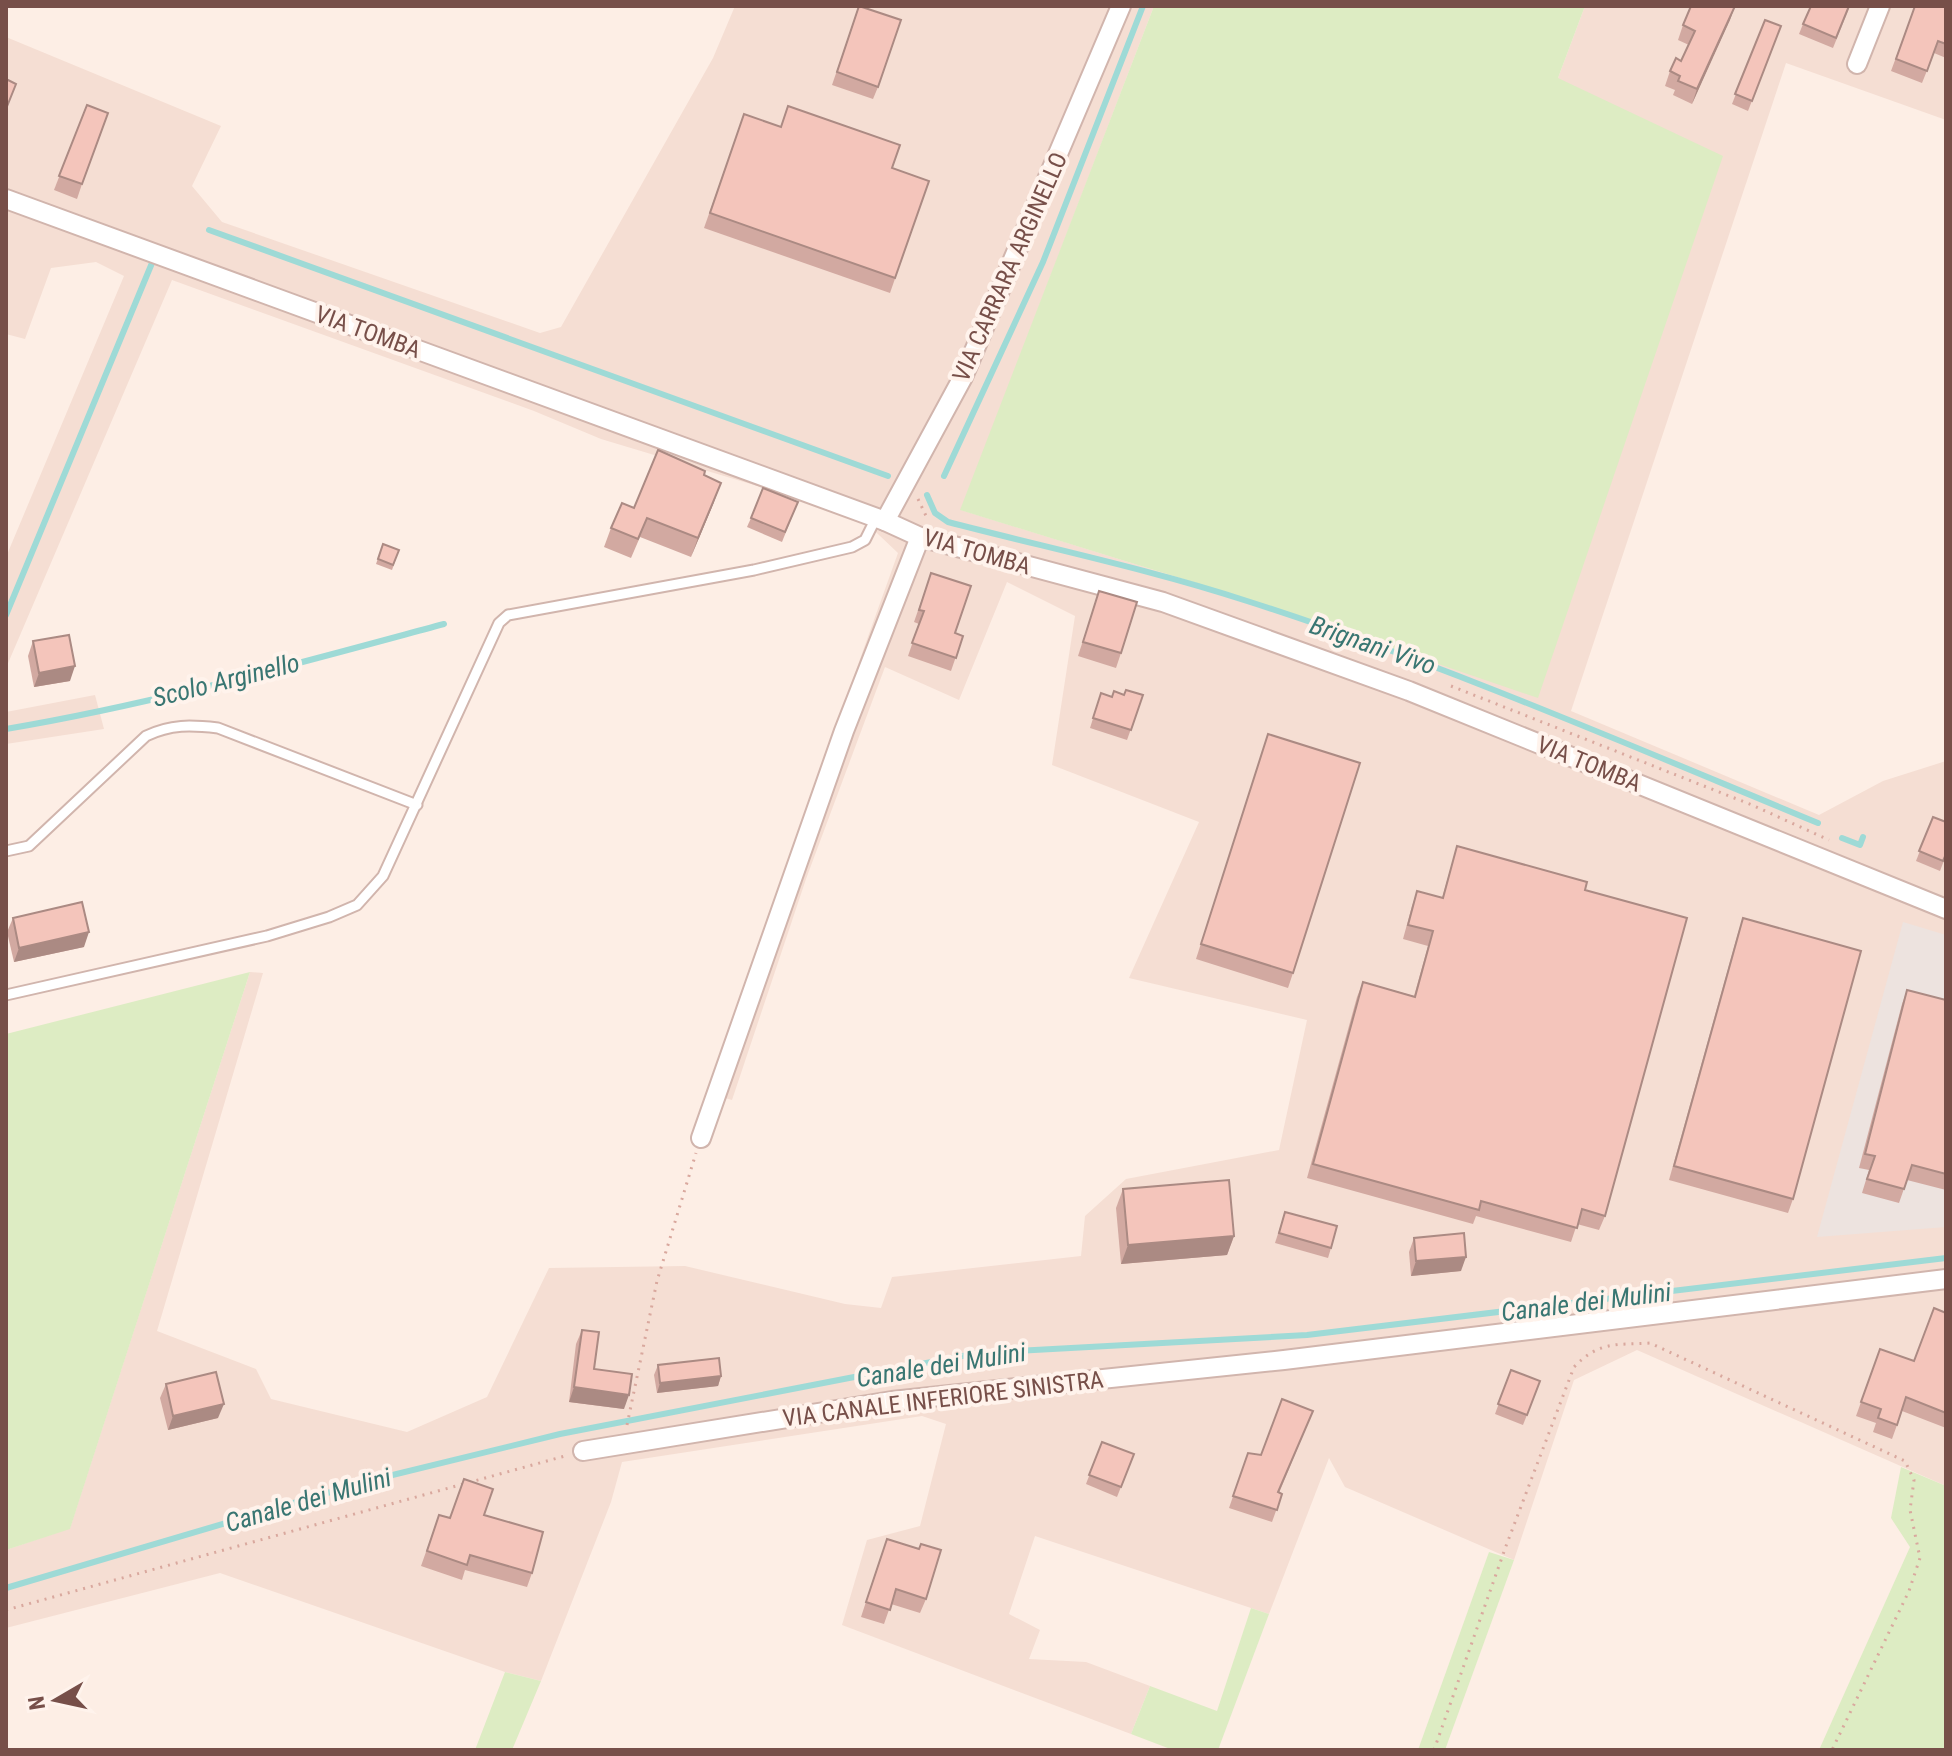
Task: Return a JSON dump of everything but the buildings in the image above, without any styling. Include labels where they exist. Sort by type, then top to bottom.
[{"type":"street","name":"VIA CARRARA ARGINELLO","points":[[881,519],[963,377],[1121,6]]},
{"type":"street","points":[[1857,64],[1880,6]]},
{"type":"street","name":"VIA TOMBA","points":[[6,199],[881,519],[920,537],[1163,602],[1409,691],[1946,909]]},
{"type":"street","points":[[701,1138],[844,731],[920,537]]},
{"type":"street","name":"VIA CANALE INFERIORE SINISTRA","points":[[583,1451],[892,1401],[1452,1340],[1946,1279]]},
{"type":"lane","points":[[6,995],[267,936],[357,905],[383,876],[499,623],[508,615],[754,570],[852,547],[865,540],[881,519]]},
{"type":"lane","points":[[6,851],[29,846],[114,762],[146,736],[164,727],[187,724],[218,728],[417,805]]},
{"type":"path","points":[[627,1426],[657,1281],[701,1138]]},
{"type":"path","points":[[1434,1750],[1506,1546],[1574,1367],[1589,1351],[1650,1343],[1905,1461],[1914,1480],[1910,1510],[1920,1558],[1909,1591],[1832,1750]]},
{"type":"path","points":[[6,1610],[583,1451]]},
{"type":"shaded area","points":[[735,6],[1154,6],[961,510],[1251,600],[1558,78],[1585,6],[1946,6],[1946,120],[1786,63],[1571,711],[1819,815],[1883,781],[1946,761],[1946,1486],[1637,1350],[1574,1380],[1514,1560],[1345,1487],[1329,1458],[1269,1614],[1035,1536],[1009,1614],[1040,1630],[1029,1659],[1086,1662],[1150,1686],[1131,1734],[842,1625],[867,1540],[920,1526],[946,1424],[922,1416],[622,1462],[611,1502],[541,1681],[505,1672],[220,1573],[6,1628],[6,1550],[70,1528],[250,972],[263,973],[157,1331],[256,1369],[271,1399],[407,1432],[487,1397],[549,1268],[685,1266],[845,1304],[881,1308],[892,1277],[1081,1256],[1085,1216],[1126,1179],[1279,1150],[1307,1020],[1129,978],[1199,822],[1052,765],[1075,616],[1007,582],[959,700],[885,667],[806,879],[732,1100],[711,1094],[765,924],[898,553],[860,517],[601,439],[534,411],[172,280],[6,668],[6,557],[124,276],[96,262],[51,268],[25,339],[6,334],[6,37],[221,126],[192,186],[222,222],[540,333],[561,327],[713,58]]},
{"type":"shaded area","points":[[95,695],[104,729],[6,744],[6,712]]},
{"type":"shaded area","points":[[1903,922],[1946,935],[1946,1227],[1817,1237]]},
{"type":"green space","points":[[1154,6],[1585,6],[1558,78],[1723,156],[1538,698],[1251,600],[960,510]]},
{"type":"green space","points":[[250,972],[70,1529],[6,1550],[6,1034]]},
{"type":"green space","points":[[1901,1467],[1946,1486],[1946,1750],[1819,1750],[1910,1547],[1891,1518]]},
{"type":"green space","points":[[1489,1552],[1514,1560],[1445,1750],[1418,1750]]},
{"type":"green space","points":[[1251,1608],[1269,1614],[1218,1750],[1173,1750],[1131,1734],[1150,1686],[1217,1711]]},
{"type":"green space","points":[[505,1672],[541,1681],[512,1750],[475,1750]]},
{"type":"waterway","points":[[944,476],[1043,262],[1143,6]]},
{"type":"waterway","points":[[209,230],[888,476]]},
{"type":"waterway","points":[[6,615],[152,263]]},
{"type":"waterway","name":"Brignani Vivo","points":[[927,495],[935,513],[948,522],[1173,579],[1319,625],[1534,706],[1818,823]]},
{"type":"waterway","name":"Scolo Arginello","points":[[6,729],[171,695],[444,624]]},
{"type":"waterway","name":"Brignani Vivo","points":[[1842,838],[1860,845],[1863,837]]},
{"type":"waterway","name":"Canale dei Mulini","points":[[6,1588],[368,1481],[560,1434],[978,1353],[1307,1335],[1946,1258]]}]
